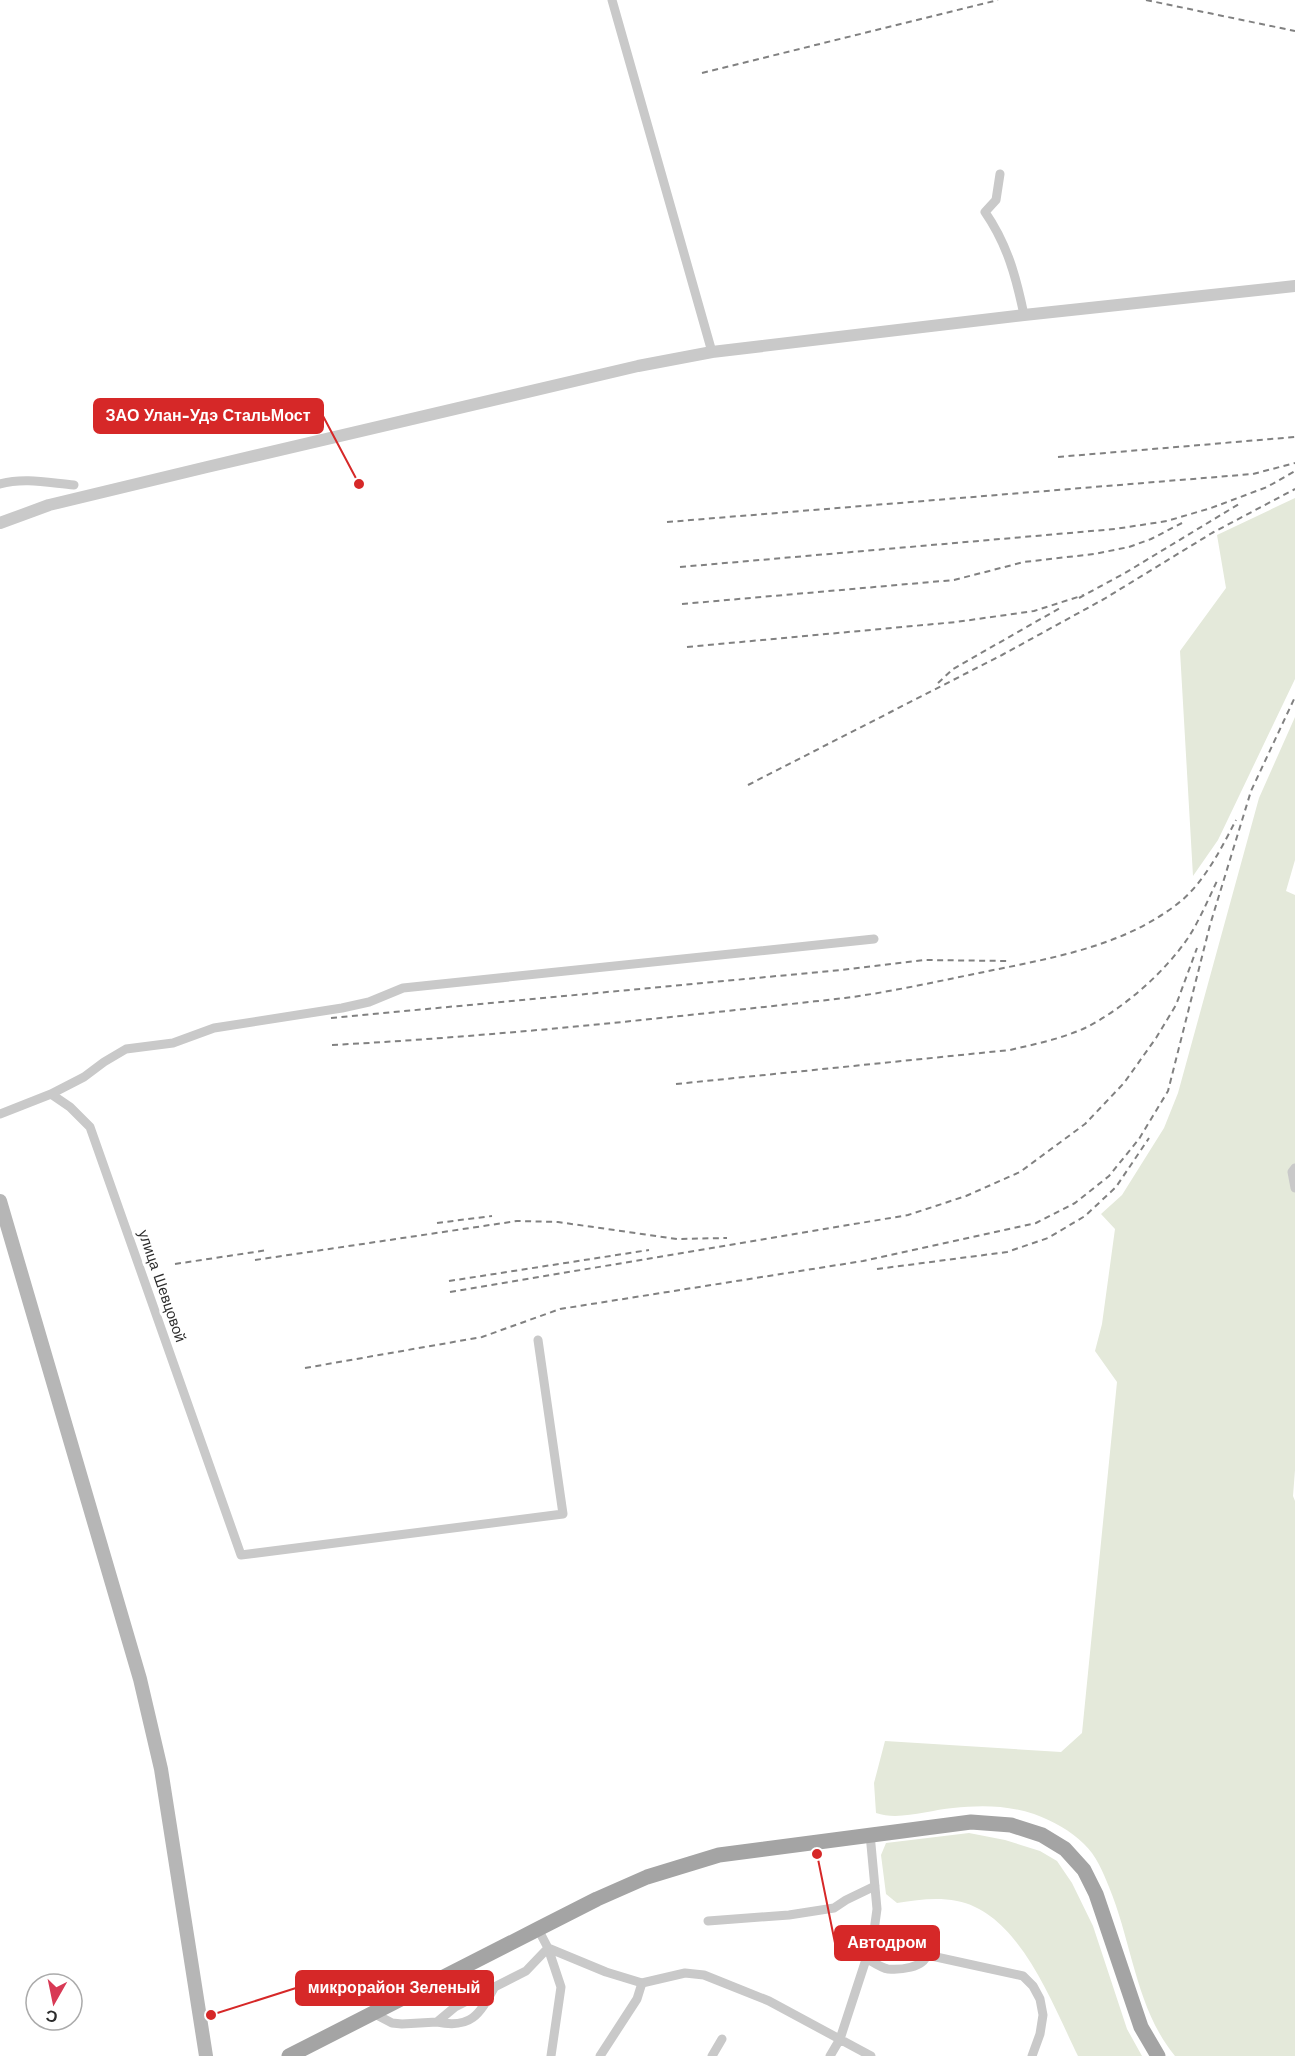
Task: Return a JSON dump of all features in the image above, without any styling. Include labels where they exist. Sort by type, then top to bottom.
[{"type":"main road","points":[[0,1201],[140,1679],[161,1769],[206,2056]]},
{"type":"main road","points":[[289,2056],[597,1899],[647,1877],[719,1856],[971,1822],[1011,1825],[1042,1835],[1065,1849],[1084,1870],[1096,1894],[1141,2026],[1158,2056]]},
{"type":"street","points":[[612,0],[712,352]]},
{"type":"street","points":[[1000,174],[996,200],[985,212],[999,232],[1015,276],[1024,315]]},
{"type":"street","points":[[0,522],[49,505],[207,467],[638,366],[712,352],[1295,286]]},
{"type":"street","points":[[0,484],[25,480],[74,485]]},
{"type":"street","points":[[0,1114],[51,1094],[84,1077],[126,1049],[172,1043],[214,1028],[342,1008],[369,1002],[403,988],[874,939]]},
{"type":"street","name":"улица Шевцовой","points":[[51,1094],[70,1107],[90,1127],[242,1555],[563,1514],[538,1340]]},
{"type":"street","points":[[1295,1168],[1292,1173],[1295,1188]]},
{"type":"street","points":[[830,2056],[840,2039],[873,1938],[877,1909],[870,1834]]},
{"type":"street","points":[[708,1921],[834,1908],[875,1886]]},
{"type":"street","points":[[538,1929],[548,1948],[561,1986],[551,2056]]},
{"type":"street","points":[[548,1948],[606,1972],[642,1983],[685,1973],[704,1975],[769,2001],[871,2056]]},
{"type":"street","points":[[437,2022],[455,2007],[526,1971],[548,1948]]},
{"type":"street","points":[[866,1958],[885,1968],[893,1968],[920,1965],[926,1960],[927,1955],[1023,1976],[1037,1992],[1042,2008],[1040,2034],[1032,2056]]},
{"type":"street","points":[[600,2056],[637,1999],[642,1983]]},
{"type":"street","points":[[373,2013],[392,2023],[437,2022],[453,2025],[469,2020],[480,2012],[494,1988]]},
{"type":"street","points":[[712,2056],[722,2039]]},
{"type":"shaded area","points":[[1295,498],[1295,679],[1218,840],[1193,876],[1180,651],[1226,588],[1217,535]]},
{"type":"shaded area","points":[[1295,717],[1295,860],[1286,891],[1295,895],[1295,1470],[1293,1496],[1295,1501],[1295,2056],[1175,2056],[1151,2018],[1117,1908],[1099,1864],[1079,1839],[1061,1826],[1041,1817],[1004,1807],[963,1807],[894,1816],[876,1813],[874,1783],[885,1741],[1061,1752],[1082,1733],[1117,1382],[1095,1351],[1102,1324],[1115,1229],[1101,1214],[1122,1195],[1164,1128],[1178,1093],[1259,798]]},
{"type":"shaded area","points":[[969,1833],[1005,1840],[1040,1851],[1057,1861],[1072,1883],[1093,1926],[1127,2029],[1142,2056],[1078,2056],[1032,1964],[999,1923],[979,1909],[957,1901],[942,1899],[897,1903],[886,1894],[881,1855],[886,1843]]},
{"type":"railway","points":[[702,73],[998,0]]},
{"type":"railway","points":[[1146,0],[1295,31]]},
{"type":"railway","points":[[1058,457],[1295,437]]},
{"type":"railway","points":[[667,522],[1253,474],[1295,463]]},
{"type":"railway","points":[[680,567],[1115,529],[1167,521],[1211,508],[1267,487],[1295,471]]},
{"type":"railway","points":[[748,785],[1002,655],[1104,599],[1212,533],[1295,489]]},
{"type":"railway","points":[[1079,598],[1239,504]]},
{"type":"railway","points":[[682,604],[954,580],[1024,562],[1094,554],[1129,547],[1182,523]]},
{"type":"railway","points":[[687,647],[956,622],[1034,611],[1084,595]]},
{"type":"railway","points":[[938,683],[953,669],[1060,608]]},
{"type":"railway","points":[[305,1368],[482,1337],[560,1309],[863,1261],[1036,1223],[1075,1203],[1109,1176],[1139,1139],[1168,1091],[1210,925],[1251,791],[1295,697]]},
{"type":"railway","points":[[332,1045],[525,1031],[845,998],[912,987],[1056,957],[1107,942],[1131,932],[1176,905],[1203,877],[1236,820]]},
{"type":"railway","points":[[676,1084],[1010,1050],[1076,1032],[1114,1011],[1155,977],[1188,938],[1217,881]]},
{"type":"railway","points":[[450,1292],[908,1215],[966,1196],[1020,1172],[1085,1124],[1124,1083],[1176,1005],[1197,948]]},
{"type":"railway","points":[[331,1018],[841,970],[924,960],[1009,961]]},
{"type":"railway","points":[[877,1269],[1007,1252],[1048,1238],[1085,1216],[1116,1187],[1149,1138]]},
{"type":"railway","points":[[437,1223],[492,1216]]},
{"type":"railway","points":[[255,1260],[517,1221],[558,1222],[677,1239],[727,1238]]},
{"type":"railway","points":[[175,1264],[268,1250]]},
{"type":"railway","points":[[449,1281],[649,1250]]},
{"type":"place","name":"ЗАО Улан-Удэ СтальМост","points":[[359,484]]},
{"type":"place","name":"Автодром","points":[[817,1854]]},
{"type":"place","name":"микрорайон Зеленый","points":[[211,2015]]}]
